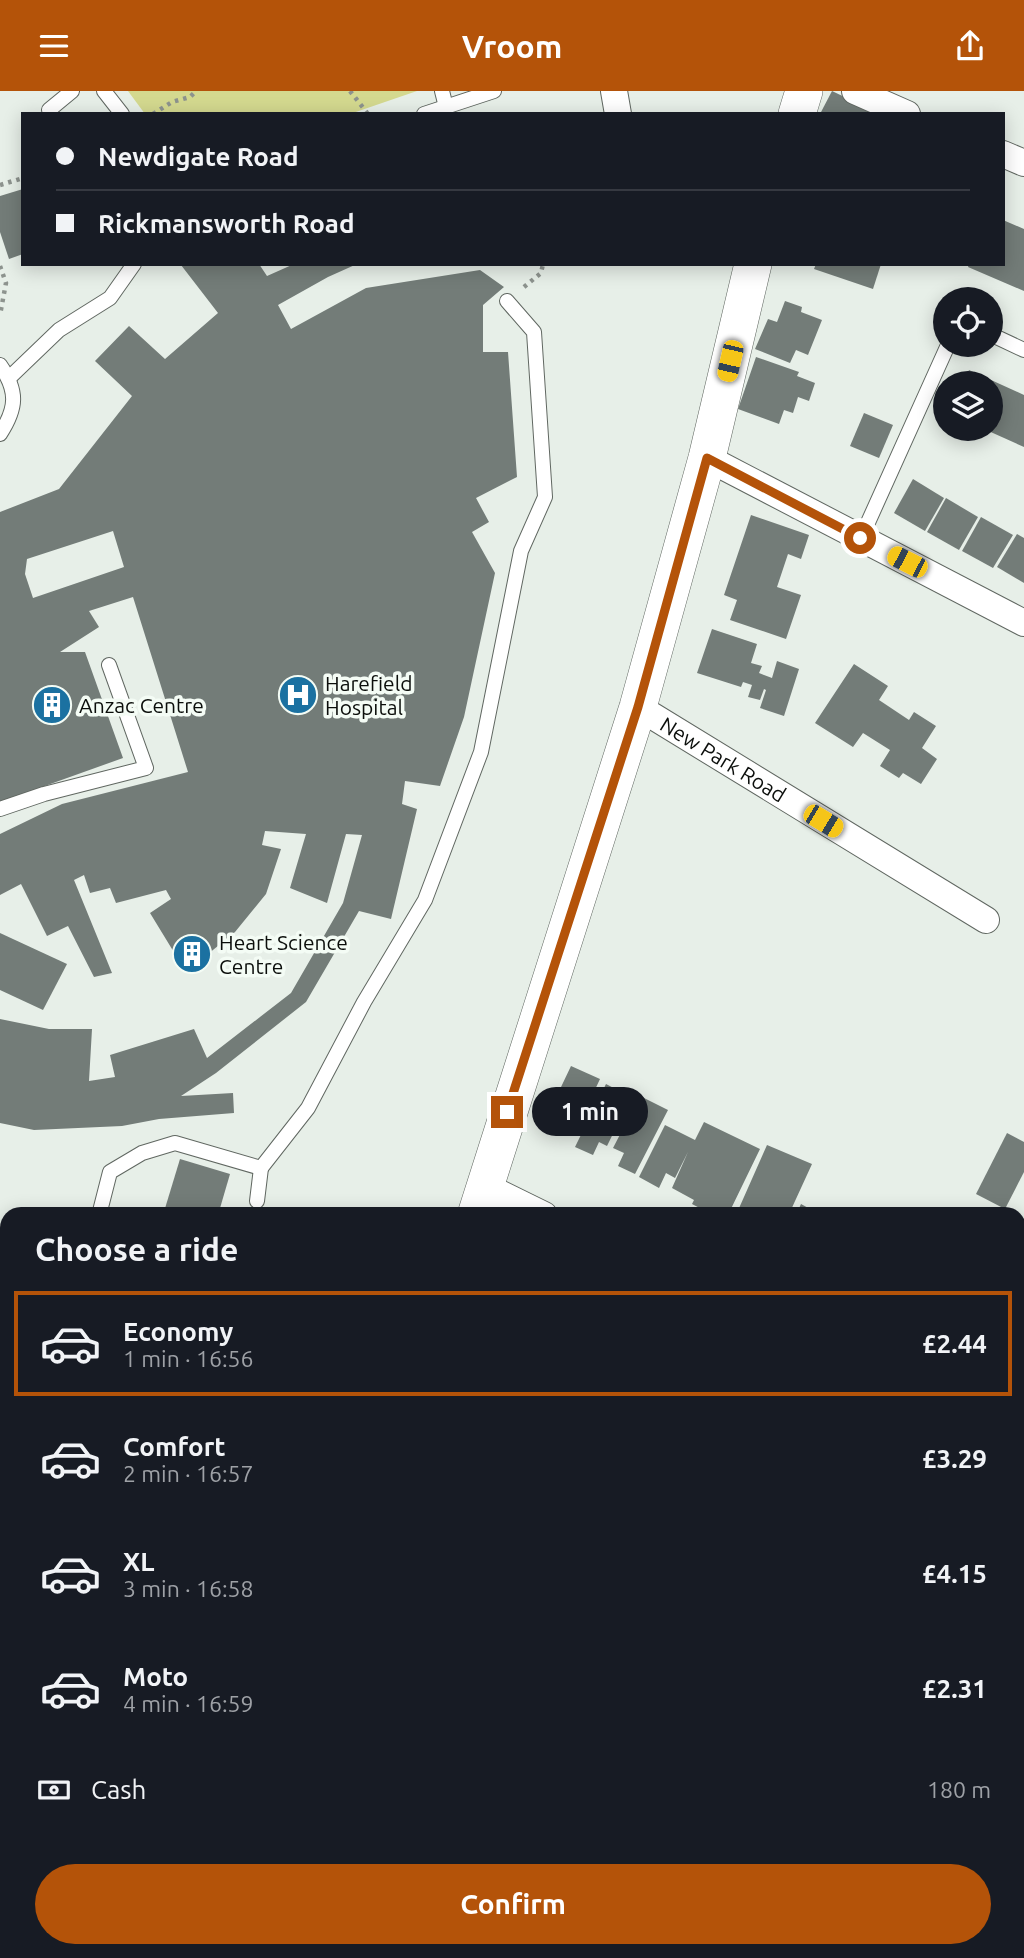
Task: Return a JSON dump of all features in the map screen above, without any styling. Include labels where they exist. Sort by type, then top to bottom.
[{"type":"street","points":[[614,91],[618,112]]},
{"type":"street","points":[[798,112],[804,91]]},
{"type":"street","points":[[855,91],[902,112]]},
{"type":"street","points":[[1005,155],[1024,163]]},
{"type":"street","points":[[510,1207],[480,1200],[638,707],[707,458],[753,266]]},
{"type":"street","points":[[707,458],[1024,623]]},
{"type":"street","name":"New Park Road","points":[[638,707],[986,920]]},
{"type":"lane","points":[[49,110],[72,91]]},
{"type":"lane","points":[[104,91],[120,112]]},
{"type":"lane","points":[[442,91],[446,107]]},
{"type":"lane","points":[[430,112],[494,91]]},
{"type":"lane","points":[[9,378],[59,330],[110,298],[133,266]]},
{"type":"lane","points":[[257,1201],[261,1168],[308,1108],[364,1002],[425,900],[481,752],[521,551],[545,497],[534,332],[508,302]]},
{"type":"lane","points":[[1003,340],[1024,351]]},
{"type":"lane","points":[[860,538],[943,357]]},
{"type":"lane","points":[[0,365],[9,378],[14,397],[11,417],[0,434]]},
{"type":"lane","points":[[0,809],[44,794],[146,768],[109,665]]},
{"type":"lane","points":[[101,1207],[110,1172],[142,1153],[175,1143],[261,1168]]},
{"type":"path","points":[[156,112],[172,102],[190,97],[196,91]]},
{"type":"path","points":[[350,91],[366,112]]},
{"type":"path","points":[[0,185],[21,179]]},
{"type":"path","points":[[0,266],[6,283],[0,315]]},
{"type":"green space","points":[[128,91],[417,91],[356,112],[144,112]]},
{"type":"building","points":[[832,91],[876,112],[821,112]]},
{"type":"building","points":[[21,190],[21,255],[9,259],[0,232],[0,196]]},
{"type":"building","points":[[1005,221],[1024,229],[1024,291],[968,267],[1005,266]]},
{"type":"building","points":[[182,266],[260,266],[267,276],[290,266],[353,266],[278,305],[291,329],[366,288],[480,270],[504,287],[483,305],[483,352],[508,352],[517,477],[476,498],[489,522],[472,532],[495,573],[464,717],[440,786],[405,781],[402,804],[417,809],[391,919],[359,911],[306,1002],[216,1073],[181,1096],[233,1093],[234,1113],[159,1119],[122,1126],[34,1130],[0,1123],[0,1019],[49,1029],[92,1029],[89,1081],[115,1077],[110,1055],[194,1029],[207,1058],[291,993],[343,903],[362,835],[346,834],[327,903],[290,888],[306,834],[265,831],[262,845],[281,849],[266,894],[235,932],[186,972],[150,913],[171,899],[166,890],[116,903],[110,888],[90,893],[84,875],[74,880],[112,973],[94,977],[68,926],[47,936],[21,884],[0,895],[0,834],[62,804],[188,772],[133,597],[89,611],[99,627],[60,652],[85,652],[123,758],[0,802],[0,512],[59,489],[132,396],[95,361],[129,326],[165,359],[218,313]],"holes":[[[113,531],[124,567],[33,598],[25,574],[27,559]]]},
{"type":"building","points":[[815,266],[880,266],[873,289],[814,269]]},
{"type":"building","points":[[785,301],[802,307],[801,312],[822,320],[808,355],[796,350],[790,363],[755,349],[768,319],[777,322]]},
{"type":"building","points":[[756,357],[799,372],[797,376],[815,383],[809,401],[798,397],[793,413],[784,410],[779,424],[738,409]]},
{"type":"building","points":[[1003,385],[1024,395],[1024,447],[1003,438]]},
{"type":"building","points":[[864,413],[893,425],[879,458],[850,446]]},
{"type":"building","points":[[913,479],[944,498],[925,531],[894,513]]},
{"type":"building","points":[[946,498],[978,517],[959,550],[927,532]]},
{"type":"building","points":[[751,515],[809,535],[801,559],[788,554],[777,587],[801,595],[786,639],[730,620],[737,600],[724,595]]},
{"type":"building","points":[[981,517],[1013,535],[993,568],[962,551]]},
{"type":"building","points":[[1017,534],[1024,538],[1024,583],[997,567]]},
{"type":"building","points":[[712,629],[757,644],[751,663],[762,666],[759,673],[772,678],[777,661],[799,669],[784,716],[760,708],[766,690],[764,689],[760,700],[748,697],[752,685],[743,682],[741,687],[697,673]]},
{"type":"building","points":[[854,664],[888,686],[879,700],[909,720],[914,712],[936,726],[922,748],[937,759],[921,784],[903,773],[899,778],[880,766],[890,750],[863,733],[853,747],[815,723]]},
{"type":"building","points":[[0,933],[67,964],[43,1010],[0,990]]},
{"type":"building","points":[[571,1066],[600,1079],[574,1134],[559,1127],[566,1113],[552,1106]]},
{"type":"building","points":[[606,1084],[631,1097],[607,1146],[599,1142],[593,1155],[575,1147]]},
{"type":"building","points":[[640,1096],[668,1110],[635,1174],[618,1166],[624,1153],[613,1148]]},
{"type":"building","points":[[704,1122],[760,1149],[732,1207],[698,1207],[692,1204],[694,1200],[672,1188],[688,1152],[675,1178],[666,1173],[659,1188],[639,1177],[665,1125],[695,1140]]},
{"type":"building","points":[[1007,1133],[1024,1142],[1024,1172],[1006,1207],[976,1194]]},
{"type":"building","points":[[767,1145],[812,1164],[792,1207],[740,1207]]},
{"type":"building","points":[[180,1159],[230,1174],[220,1207],[165,1207]]},
{"type":"place","name":"Harefield Hospital","points":[[298,695]]},
{"type":"place","name":"Anzac Centre","points":[[52,705]]},
{"type":"place","name":"Heart Science Centre","points":[[192,954]]},
{"type":"route","points":[[507,1112],[638,707],[707,458],[860,538]]}]
